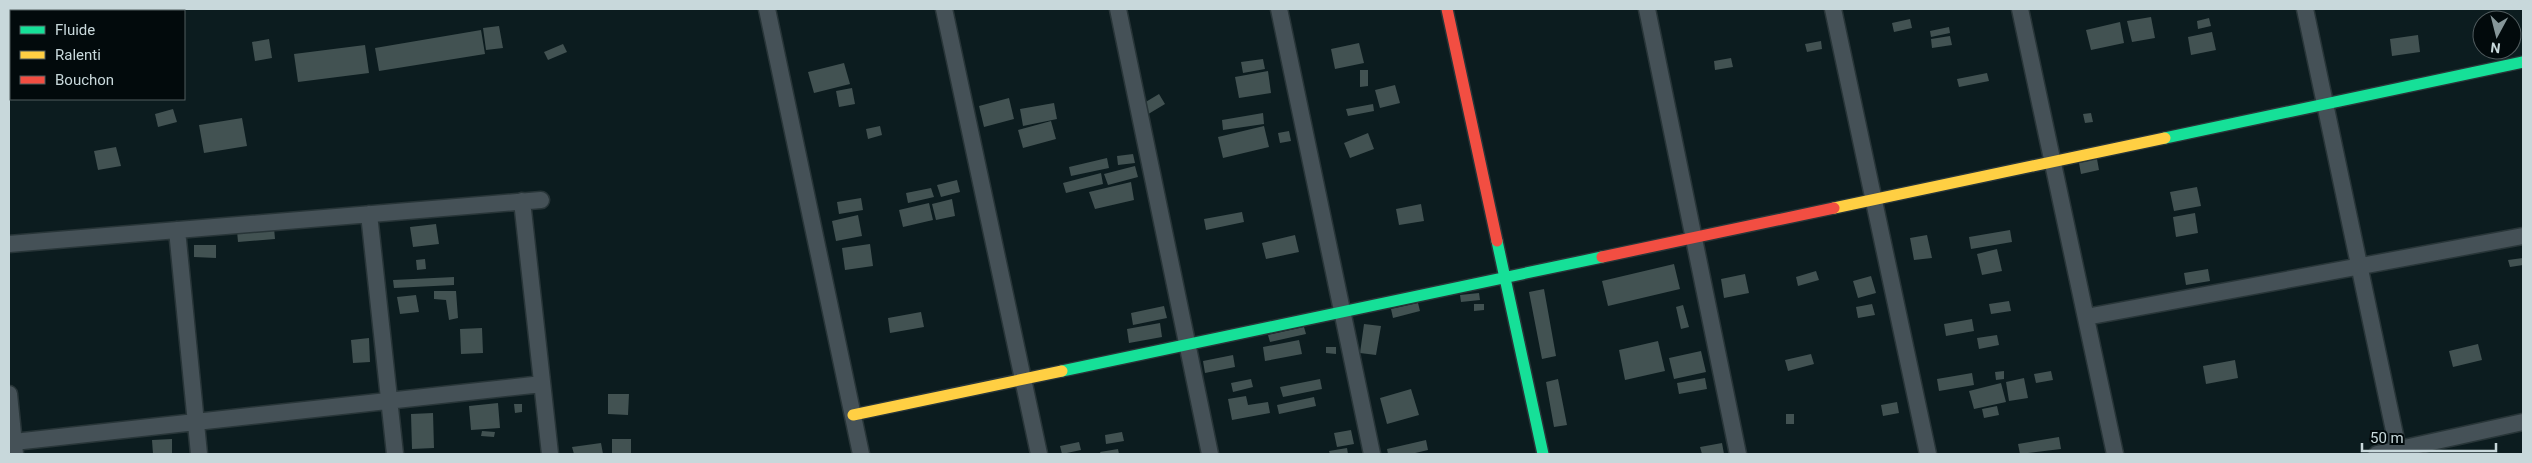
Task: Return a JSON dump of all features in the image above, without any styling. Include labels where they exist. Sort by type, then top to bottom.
[{"type":"street","points":[[767,9],[861,454]]},
{"type":"street","points":[[944,9],[1039,454]]},
{"type":"street","points":[[1118,9],[1210,454]]},
{"type":"street","points":[[1279,9],[1372,454]]},
{"type":"street","points":[[1447,9],[1543,454]]},
{"type":"street","points":[[1647,9],[1738,454]]},
{"type":"street","points":[[1833,9],[1928,454]]},
{"type":"street","points":[[2020,9],[2115,454]]},
{"type":"street","points":[[2305,9],[2398,452]]},
{"type":"street","points":[[853,415],[2523,62]]},
{"type":"street","points":[[9,244],[541,200]]},
{"type":"street","points":[[522,201],[550,454]]},
{"type":"street","points":[[369,214],[395,454]]},
{"type":"street","points":[[177,230],[198,454]]},
{"type":"street","points":[[2086,318],[2523,236]]},
{"type":"street","points":[[9,394],[15,448],[196,422],[542,384]]},
{"type":"street","points":[[2377,454],[2398,452],[2523,422]]},
{"type":"building","points":[[2151,17],[2155,38],[2132,42],[2127,21]]},
{"type":"building","points":[[2209,18],[2211,26],[2198,29],[2197,21]]},
{"type":"building","points":[[1910,19],[1912,28],[1894,32],[1892,23]]},
{"type":"building","points":[[2120,22],[2124,43],[2091,50],[2086,30]]},
{"type":"building","points":[[499,26],[503,48],[486,50],[483,28]]},
{"type":"building","points":[[1949,27],[1950,33],[1931,37],[1930,31]]},
{"type":"building","points":[[481,30],[485,54],[379,71],[375,48]]},
{"type":"building","points":[[2212,32],[2216,50],[2191,55],[2188,37]]},
{"type":"building","points":[[2418,35],[2420,52],[2392,56],[2390,39]]},
{"type":"building","points":[[1950,36],[1952,45],[1932,48],[1931,39]]},
{"type":"building","points":[[269,39],[272,58],[255,61],[252,42]]},
{"type":"building","points":[[1821,41],[1822,49],[1807,52],[1805,44]]},
{"type":"building","points":[[1359,43],[1364,63],[1335,69],[1331,49]]},
{"type":"building","points":[[563,44],[567,52],[548,60],[544,52]]},
{"type":"building","points":[[365,45],[369,73],[298,82],[294,54]]},
{"type":"building","points":[[1731,58],[1733,67],[1715,70],[1714,61]]},
{"type":"building","points":[[1263,59],[1265,69],[1243,73],[1241,62]]},
{"type":"building","points":[[844,63],[850,84],[814,93],[808,72]]},
{"type":"building","points":[[1360,70],[1368,70],[1368,86],[1360,87]]},
{"type":"building","points":[[1268,71],[1271,93],[1239,98],[1235,77]]},
{"type":"building","points":[[1987,73],[1989,81],[1959,87],[1957,79]]},
{"type":"building","points":[[1395,85],[1400,103],[1380,108],[1375,90]]},
{"type":"building","points":[[852,88],[855,104],[839,107],[836,91]]},
{"type":"building","points":[[1159,94],[1165,104],[1145,116],[1139,106]]},
{"type":"building","points":[[1009,98],[1014,119],[984,127],[979,106]]},
{"type":"building","points":[[1054,103],[1057,119],[1023,126],[1020,109]]},
{"type":"building","points":[[1373,104],[1374,111],[1348,116],[1346,109]]},
{"type":"building","points":[[173,109],[177,122],[158,127],[155,114]]},
{"type":"building","points":[[1263,113],[1264,124],[1223,130],[1222,120]]},
{"type":"building","points":[[2091,113],[2093,122],[2085,123],[2083,114]]},
{"type":"building","points":[[242,118],[247,146],[204,153],[199,125]]},
{"type":"building","points":[[1051,121],[1056,139],[1023,148],[1018,130]]},
{"type":"building","points":[[880,126],[882,135],[868,139],[866,129]]},
{"type":"building","points":[[1264,126],[1269,147],[1223,158],[1218,137]]},
{"type":"building","points":[[1289,131],[1291,141],[1280,143],[1278,133]]},
{"type":"building","points":[[1368,133],[1374,149],[1350,158],[1344,143]]},
{"type":"building","points":[[116,147],[121,166],[98,170],[94,151]]},
{"type":"building","points":[[1133,154],[1135,163],[1118,165],[1117,156]]},
{"type":"building","points":[[1107,158],[1109,168],[1071,176],[1069,167]]},
{"type":"building","points":[[2097,159],[2099,170],[2081,174],[2079,163]]},
{"type":"building","points":[[1135,166],[1138,177],[1108,185],[1104,174]]},
{"type":"building","points":[[1101,173],[1103,184],[1066,193],[1063,183]]},
{"type":"building","points":[[957,180],[960,192],[941,197],[937,185]]},
{"type":"building","points":[[1131,182],[1134,200],[1095,209],[1089,192]]},
{"type":"building","points":[[2197,187],[2201,206],[2174,211],[2170,192]]},
{"type":"building","points":[[931,188],[934,197],[908,203],[906,193]]},
{"type":"building","points":[[861,198],[863,210],[839,214],[837,202]]},
{"type":"building","points":[[952,199],[955,216],[936,220],[932,204]]},
{"type":"building","points":[[929,203],[933,220],[903,227],[899,210]]},
{"type":"building","points":[[1421,204],[1424,221],[1399,225],[1396,209]]},
{"type":"building","points":[[1242,212],[1244,222],[1206,230],[1204,219]]},
{"type":"building","points":[[2195,213],[2198,233],[2176,237],[2173,217]]},
{"type":"building","points":[[858,215],[862,236],[836,241],[832,221]]},
{"type":"building","points":[[436,224],[439,244],[413,247],[410,227]]},
{"type":"building","points":[[274,228],[275,239],[238,242],[237,231]]},
{"type":"building","points":[[2010,230],[2012,242],[1971,249],[1969,237]]},
{"type":"building","points":[[1295,235],[1299,252],[1266,259],[1262,243]]},
{"type":"building","points":[[1927,235],[1932,258],[1914,260],[1910,238]]},
{"type":"building","points":[[870,244],[873,266],[845,270],[842,248]]},
{"type":"building","points":[[194,245],[216,245],[216,258],[194,257]]},
{"type":"building","points":[[1997,249],[2002,271],[1982,275],[1977,254]]},
{"type":"building","points":[[2523,258],[2523,265],[2510,267],[2508,260]]},
{"type":"building","points":[[425,259],[426,269],[417,270],[416,260]]},
{"type":"building","points":[[1674,264],[1680,289],[1608,306],[1602,281]]},
{"type":"building","points":[[2208,269],[2210,281],[2186,285],[2184,273]]},
{"type":"building","points":[[1816,271],[1819,280],[1798,286],[1796,277]]},
{"type":"building","points":[[1745,274],[1749,293],[1724,298],[1721,279]]},
{"type":"building","points":[[1871,276],[1876,293],[1858,298],[1853,281]]},
{"type":"building","points":[[454,277],[454,285],[394,288],[393,280]]},
{"type":"building","points":[[1544,289],[1556,356],[1542,359],[1529,292]]},
{"type":"building","points":[[434,291],[456,291],[458,318],[449,320],[446,300],[434,299]]},
{"type":"building","points":[[1479,293],[1480,300],[1461,302],[1460,295]]},
{"type":"building","points":[[416,295],[419,312],[400,314],[397,297]]},
{"type":"building","points":[[2009,301],[2011,311],[1991,314],[1989,304]]},
{"type":"building","points":[[1418,303],[1420,311],[1393,318],[1391,309]]},
{"type":"building","points":[[1474,304],[1484,304],[1484,310],[1474,311]]},
{"type":"building","points":[[1872,304],[1875,315],[1858,318],[1856,307]]},
{"type":"building","points":[[1683,305],[1689,327],[1681,329],[1676,307]]},
{"type":"building","points":[[1164,306],[1167,318],[1133,325],[1131,313]]},
{"type":"building","points":[[921,312],[924,327],[890,333],[888,318]]},
{"type":"building","points":[[1972,319],[1974,331],[1946,336],[1944,324]]},
{"type":"building","points":[[1160,323],[1162,337],[1129,343],[1127,329]]},
{"type":"building","points":[[1364,324],[1381,326],[1376,355],[1360,353]]},
{"type":"building","points":[[1304,327],[1306,334],[1270,342],[1268,335]]},
{"type":"building","points":[[482,328],[483,353],[461,354],[460,329]]},
{"type":"building","points":[[1997,335],[1999,345],[1979,349],[1977,338]]},
{"type":"building","points":[[369,338],[370,362],[353,363],[351,340]]},
{"type":"building","points":[[1299,340],[1302,354],[1265,361],[1263,347]]},
{"type":"building","points":[[1658,341],[1665,371],[1625,380],[1619,350]]},
{"type":"building","points":[[2478,344],[2482,360],[2453,367],[2449,351]]},
{"type":"building","points":[[1326,347],[1336,347],[1336,354],[1326,353]]},
{"type":"building","points":[[1701,351],[1706,372],[1674,379],[1669,358]]},
{"type":"building","points":[[1811,354],[1814,364],[1788,371],[1785,360]]},
{"type":"building","points":[[1233,355],[1235,367],[1205,373],[1203,361]]},
{"type":"building","points":[[2235,360],[2238,378],[2206,384],[2203,366]]},
{"type":"building","points":[[2004,371],[2004,379],[1996,380],[1995,372]]},
{"type":"building","points":[[2051,371],[2053,380],[2036,383],[2034,374]]},
{"type":"building","points":[[1972,373],[1974,385],[1939,391],[1937,379]]},
{"type":"building","points":[[1705,378],[1707,389],[1679,394],[1677,383]]},
{"type":"building","points":[[2024,378],[2028,398],[2009,401],[2006,382]]},
{"type":"building","points":[[1251,379],[1253,387],[1233,392],[1231,383]]},
{"type":"building","points":[[1320,379],[1322,389],[1283,397],[1280,387]]},
{"type":"building","points":[[1558,379],[1567,425],[1554,427],[1546,382]]},
{"type":"building","points":[[2001,383],[2006,402],[1974,409],[1969,391]]},
{"type":"building","points":[[1411,389],[1419,415],[1387,424],[1380,398]]},
{"type":"building","points":[[608,394],[629,394],[628,415],[608,414]]},
{"type":"building","points":[[1246,396],[1248,405],[1268,402],[1270,413],[1232,420],[1228,399]]},
{"type":"building","points":[[1314,397],[1316,406],[1279,414],[1277,405]]},
{"type":"building","points":[[1897,402],[1899,413],[1883,416],[1881,405]]},
{"type":"building","points":[[498,403],[500,428],[471,430],[469,406]]},
{"type":"building","points":[[514,404],[522,404],[522,412],[515,413]]},
{"type":"building","points":[[1997,406],[1999,415],[1984,418],[1982,409]]},
{"type":"building","points":[[433,413],[434,448],[412,449],[411,414]]},
{"type":"building","points":[[1786,414],[1794,414],[1794,424],[1786,424]]},
{"type":"building","points":[[1351,430],[1354,444],[1337,447],[1334,433]]},
{"type":"building","points":[[482,431],[495,432],[494,437],[481,436]]},
{"type":"building","points":[[1122,432],[1124,441],[1106,444],[1105,435]]},
{"type":"building","points":[[2059,437],[2061,449],[2020,454],[2018,444]]},
{"type":"building","points":[[172,439],[172,454],[153,454],[152,440]]},
{"type":"building","points":[[612,439],[631,439],[631,454],[612,454]]},
{"type":"building","points":[[1426,440],[1428,450],[1411,454],[1388,454],[1387,449]]},
{"type":"building","points":[[1079,442],[1081,450],[1062,454],[1060,446]]},
{"type":"building","points":[[601,443],[603,454],[574,454],[572,447]]},
{"type":"building","points":[[1722,443],[1724,454],[1702,454],[1700,447]]},
{"type":"building","points":[[1347,448],[1348,454],[1330,454],[1329,451]]},
{"type":"building","points":[[1118,449],[1119,454],[1101,454],[1100,452]]},
{"type":"traffic: fast","points":[[2165,138],[2523,62]]},
{"type":"traffic: fast","points":[[1497,241],[1543,454]]},
{"type":"traffic: fast","points":[[1062,371],[1602,257]]},
{"type":"traffic: slow","points":[[1834,208],[2165,138]]},
{"type":"traffic: slow","points":[[853,415],[1062,371]]},
{"type":"traffic: jam","points":[[1447,9],[1497,241]]},
{"type":"traffic: jam","points":[[1602,257],[1834,208]]}]
